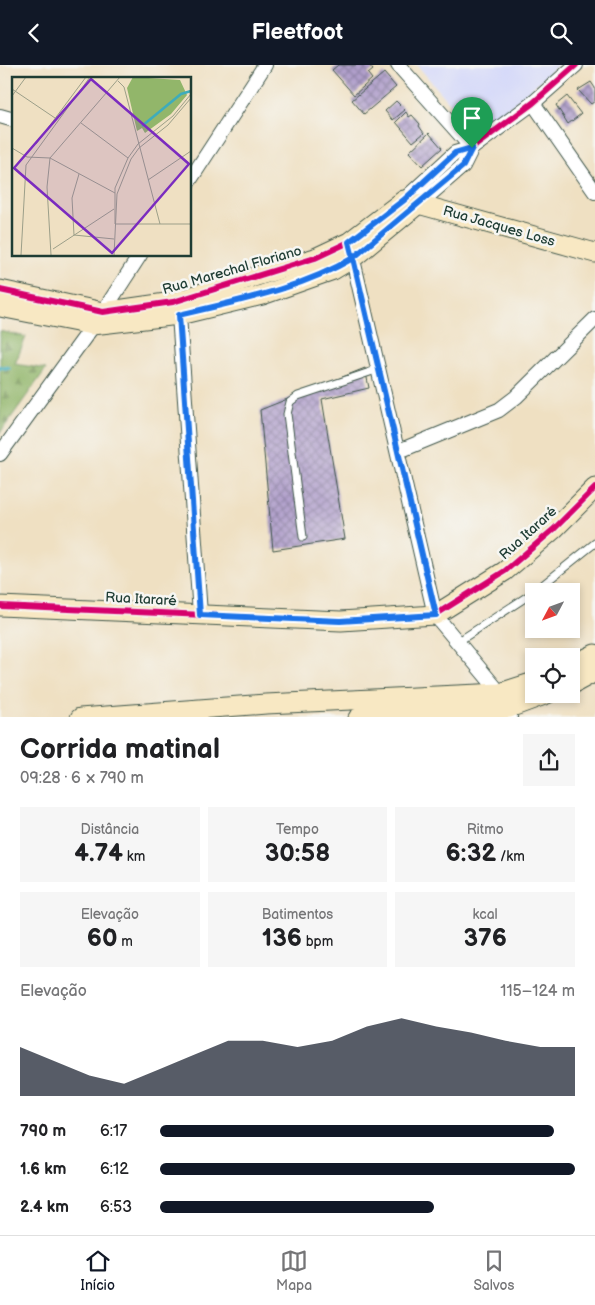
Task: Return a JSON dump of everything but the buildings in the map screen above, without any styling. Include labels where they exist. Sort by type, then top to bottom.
[{"type":"street","points":[[192,172],[265,65]]},
{"type":"street","points":[[398,65],[472,148]]},
{"type":"street","points":[[412,202],[463,166],[472,148],[533,103],[576,65]]},
{"type":"street","points":[[533,103],[595,191]]},
{"type":"street","name":"Rua Marechal Floriano","points":[[0,307],[98,318],[176,309],[262,295],[334,270],[351,250],[412,202]]},
{"type":"street","name":"Rua Jacques Loss","points":[[412,202],[595,253]]},
{"type":"street","points":[[351,250],[436,615],[459,641],[506,706]]},
{"type":"street","points":[[0,454],[98,318],[139,256]]},
{"type":"street","name":"Rua Marechal Floriano","points":[[0,291],[98,318]]},
{"type":"street","points":[[176,309],[200,615]]},
{"type":"street","points":[[399,451],[499,409],[516,397],[595,319]]},
{"type":"street","name":"Rua Itararé","points":[[0,606],[340,621],[436,615],[505,571],[554,529],[595,488]]},
{"type":"street","points":[[580,661],[595,654]]},
{"type":"street","points":[[580,680],[595,672]]},
{"type":"street","points":[[80,717],[506,706],[525,690]]},
{"type":"street","points":[[358,717],[506,706],[525,701]]},
{"type":"lane","points":[[303,537],[286,414],[290,402],[298,396],[380,369]]},
{"type":"lane","points":[[545,583],[595,543]]},
{"type":"lane","points":[[459,641],[525,598]]},
{"type":"shaded area","points":[[417,65],[558,65],[478,136]]},
{"type":"green space","points":[[0,331],[26,337],[15,364],[46,369],[0,433]]},
{"type":"waterway","points":[[0,367],[9,368]]},
{"type":"cycle path","points":[[0,290],[103,312],[173,302],[315,258],[349,242],[404,200],[455,153],[472,148],[533,103],[576,65]]},
{"type":"cycle path","points":[[0,606],[341,621],[435,615],[505,571],[554,529],[595,488]]},
{"type":"route","points":[[472,148],[455,153],[404,200],[349,242],[353,258],[399,451],[436,615],[340,621],[200,615],[179,315],[262,295],[334,270],[353,258],[463,166],[472,148]]}]
